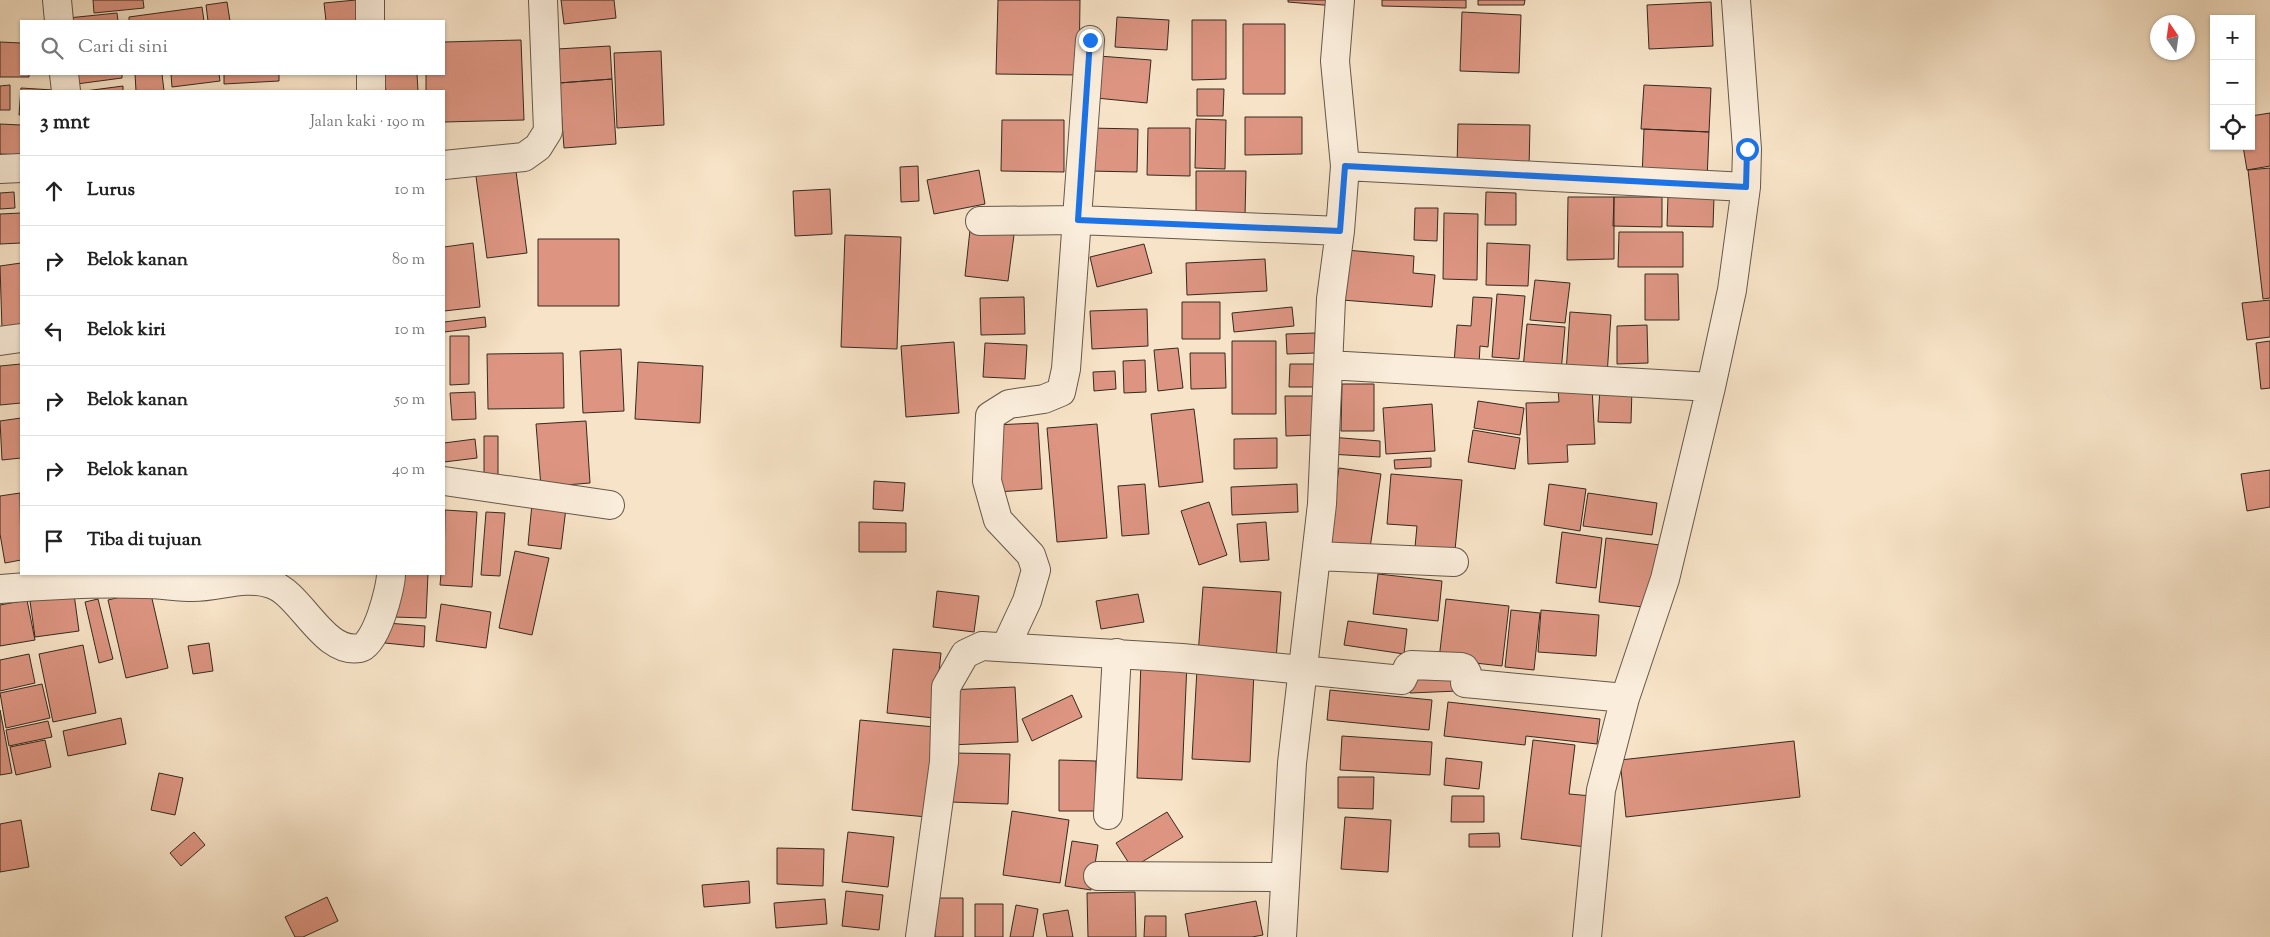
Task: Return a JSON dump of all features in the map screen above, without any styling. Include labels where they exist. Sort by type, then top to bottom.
[{"type":"street","points":[[57,0],[59,20]]},
{"type":"street","points":[[370,0],[370,20]]},
{"type":"street","points":[[445,165],[524,157],[538,147],[548,131],[543,0]]},
{"type":"street","points":[[1282,937],[1292,763],[1301,670],[1322,504],[1331,299],[1340,231],[1345,166],[1335,61],[1340,0]]},
{"type":"street","points":[[1587,937],[1601,790],[1625,698],[1665,579],[1732,290],[1746,187],[1747,149],[1736,0]]},
{"type":"street","points":[[1006,646],[1027,601],[1036,570],[1031,555],[998,520],[987,482],[990,416],[1009,404],[1044,399],[1061,392],[1066,369],[1090,40]]},
{"type":"street","points":[[64,75],[66,90]]},
{"type":"street","points":[[370,75],[371,90]]},
{"type":"street","points":[[1345,166],[1746,187]]},
{"type":"street","points":[[0,169],[20,168]]},
{"type":"street","points":[[980,221],[1078,220],[1340,231]]},
{"type":"street","points":[[0,341],[20,338]]},
{"type":"street","points":[[1328,365],[1711,387]]},
{"type":"street","points":[[445,481],[610,505]]},
{"type":"street","points":[[1316,556],[1454,562]]},
{"type":"street","points":[[0,589],[142,579],[194,587],[239,580],[271,584],[285,591],[309,619],[340,646],[360,648],[364,647],[368,642],[380,620],[391,586],[391,575]]},
{"type":"street","points":[[920,937],[944,762],[946,687],[965,654],[982,646],[1117,653],[1402,680],[1408,666],[1411,665],[1461,667],[1464,668],[1466,673],[1465,683],[1625,698]]},
{"type":"street","points":[[1108,815],[1117,653]]},
{"type":"street","points":[[1098,876],[1285,878]]},
{"type":"building","points":[[93,0],[143,0],[144,8],[94,13]]},
{"type":"building","points":[[356,0],[358,20],[326,20],[324,3]]},
{"type":"building","points":[[561,0],[614,0],[616,18],[564,24]]},
{"type":"building","points":[[998,0],[1080,0],[1079,75],[996,74]]},
{"type":"building","points":[[1288,0],[1335,0],[1335,6],[1288,2]]},
{"type":"building","points":[[1382,0],[1466,0],[1466,8],[1382,6]]},
{"type":"building","points":[[1478,0],[1525,0],[1524,5],[1478,5]]},
{"type":"building","points":[[227,2],[230,20],[208,20],[206,5]]},
{"type":"building","points":[[1711,2],[1713,46],[1649,49],[1647,5]]},
{"type":"building","points":[[202,7],[204,20],[129,20],[129,17]]},
{"type":"building","points":[[1462,12],[1521,15],[1519,73],[1460,71]]},
{"type":"building","points":[[117,13],[118,20],[68,20],[68,18]]},
{"type":"building","points":[[1117,17],[1169,20],[1167,50],[1115,47]]},
{"type":"building","points":[[1192,20],[1226,20],[1226,79],[1192,80]]},
{"type":"building","points":[[1243,24],[1285,24],[1285,94],[1243,94]]},
{"type":"building","points":[[521,40],[524,120],[445,122],[445,90],[426,90],[426,75],[445,75],[445,42]]},
{"type":"building","points":[[0,42],[20,43],[20,75],[29,75],[29,77],[0,77]]},
{"type":"building","points":[[610,46],[612,79],[559,83],[557,49]]},
{"type":"building","points":[[661,51],[664,125],[617,128],[614,53]]},
{"type":"building","points":[[1099,56],[1151,60],[1147,103],[1096,98]]},
{"type":"building","points":[[67,75],[122,75],[122,78],[69,85]]},
{"type":"building","points":[[135,75],[162,75],[164,90],[136,90]]},
{"type":"building","points":[[171,75],[219,75],[220,81],[172,87]]},
{"type":"building","points":[[224,75],[279,75],[279,81],[224,84]]},
{"type":"building","points":[[384,75],[417,75],[418,90],[386,90]]},
{"type":"building","points":[[612,79],[616,144],[564,148],[559,83]]},
{"type":"building","points":[[10,85],[10,110],[0,110],[0,86]]},
{"type":"building","points":[[1644,85],[1711,88],[1709,132],[1641,129]]},
{"type":"building","points":[[123,86],[123,90],[93,90]]},
{"type":"building","points":[[21,88],[53,90],[21,90]]},
{"type":"building","points":[[1197,89],[1224,89],[1223,116],[1197,116]]},
{"type":"building","points":[[2270,113],[2270,166],[2247,170],[2244,150],[2255,150],[2255,115]]},
{"type":"building","points":[[1245,117],[1302,117],[1302,154],[1245,155]]},
{"type":"building","points":[[1196,119],[1226,120],[1225,169],[1195,168]]},
{"type":"building","points":[[1002,120],[1064,120],[1064,172],[1001,171]]},
{"type":"building","points":[[0,124],[20,125],[20,155],[0,154]]},
{"type":"building","points":[[1458,124],[1530,125],[1529,168],[1457,167]]},
{"type":"building","points":[[1089,128],[1138,129],[1137,172],[1089,171]]},
{"type":"building","points":[[1148,128],[1190,128],[1190,176],[1147,175]]},
{"type":"building","points":[[1644,129],[1709,132],[1707,180],[1642,177]]},
{"type":"building","points":[[515,164],[527,253],[487,258],[475,169]]},
{"type":"building","points":[[918,166],[919,201],[901,202],[900,167]]},
{"type":"building","points":[[2270,168],[2270,298],[2263,299],[2248,170]]},
{"type":"building","points":[[979,170],[985,204],[934,214],[927,180]]},
{"type":"building","points":[[1196,171],[1246,171],[1245,217],[1196,217]]},
{"type":"building","points":[[830,189],[832,234],[795,236],[793,191]]},
{"type":"building","points":[[14,192],[15,208],[0,209],[0,193]]},
{"type":"building","points":[[1486,192],[1516,193],[1516,225],[1485,225]]},
{"type":"building","points":[[1668,196],[1714,197],[1713,227],[1667,226]]},
{"type":"building","points":[[1568,197],[1614,197],[1614,259],[1567,260]]},
{"type":"building","points":[[1614,197],[1662,197],[1662,227],[1613,226]]},
{"type":"building","points":[[1415,208],[1438,208],[1437,241],[1414,240]]},
{"type":"building","points":[[20,213],[20,243],[0,244],[0,214]]},
{"type":"building","points":[[1444,213],[1478,214],[1477,280],[1443,279]]},
{"type":"building","points":[[970,230],[1014,235],[1008,281],[965,276]]},
{"type":"building","points":[[1619,232],[1683,232],[1683,267],[1618,267]]},
{"type":"building","points":[[845,235],[901,237],[897,349],[841,347]]},
{"type":"building","points":[[538,239],[619,239],[619,306],[538,306]]},
{"type":"building","points":[[473,243],[480,307],[445,311],[445,247]]},
{"type":"building","points":[[1487,243],[1530,245],[1528,286],[1486,285]]},
{"type":"building","points":[[1144,244],[1152,273],[1097,287],[1090,257]]},
{"type":"building","points":[[1346,250],[1414,256],[1413,273],[1435,275],[1432,307],[1342,300]]},
{"type":"building","points":[[1265,259],[1267,291],[1187,295],[1186,263]]},
{"type":"building","points":[[20,263],[20,326],[2,329],[0,266]]},
{"type":"building","points":[[1645,274],[1678,274],[1679,320],[1645,320]]},
{"type":"building","points":[[1535,280],[1570,283],[1565,323],[1530,320]]},
{"type":"building","points":[[1497,294],[1525,296],[1519,359],[1492,357]]},
{"type":"building","points":[[1024,297],[1025,334],[981,335],[980,298]]},
{"type":"building","points":[[1473,297],[1492,298],[1488,347],[1480,346],[1479,365],[1454,363],[1457,325],[1471,326]]},
{"type":"building","points":[[2270,300],[2270,337],[2247,340],[2242,303]]},
{"type":"building","points":[[1182,302],[1220,302],[1220,339],[1182,339]]},
{"type":"building","points":[[1292,307],[1294,326],[1234,332],[1232,313]]},
{"type":"building","points":[[1147,309],[1148,346],[1092,349],[1090,311]]},
{"type":"building","points":[[1570,312],[1611,315],[1607,376],[1566,373]]},
{"type":"building","points":[[485,317],[486,327],[445,332],[445,322]]},
{"type":"building","points":[[1527,324],[1565,327],[1561,372],[1523,369]]},
{"type":"building","points":[[1647,325],[1648,363],[1617,364],[1617,326]]},
{"type":"building","points":[[1315,333],[1315,353],[1287,354],[1286,334]]},
{"type":"building","points":[[450,336],[469,336],[469,384],[450,385]]},
{"type":"building","points":[[1232,341],[1276,341],[1276,414],[1232,414]]},
{"type":"building","points":[[2270,341],[2270,388],[2261,389],[2256,343]]},
{"type":"building","points":[[954,342],[959,413],[906,417],[901,346]]},
{"type":"building","points":[[985,343],[1027,345],[1025,379],[983,377]]},
{"type":"building","points":[[1178,348],[1183,388],[1158,391],[1154,350]]},
{"type":"building","points":[[621,349],[624,411],[583,413],[580,351]]},
{"type":"building","points":[[563,353],[564,408],[488,409],[487,354]]},
{"type":"building","points":[[1190,353],[1225,353],[1226,388],[1191,389]]},
{"type":"building","points":[[1145,360],[1146,392],[1124,393],[1123,361]]},
{"type":"building","points":[[638,362],[703,366],[700,423],[635,419]]},
{"type":"building","points":[[20,364],[20,403],[0,405],[0,366]]},
{"type":"building","points":[[1290,364],[1315,364],[1315,387],[1289,387]]},
{"type":"building","points":[[1115,371],[1116,389],[1094,391],[1093,372]]},
{"type":"building","points":[[1342,384],[1374,384],[1374,431],[1341,431]]},
{"type":"building","points":[[1600,387],[1632,388],[1631,423],[1598,422]]},
{"type":"building","points":[[1592,388],[1595,444],[1567,445],[1568,462],[1528,464],[1526,403],[1559,402],[1558,389]]},
{"type":"building","points":[[475,392],[476,419],[452,420],[450,393]]},
{"type":"building","points":[[1285,396],[1315,396],[1316,435],[1286,436]]},
{"type":"building","points":[[1478,401],[1524,408],[1520,435],[1474,428]]},
{"type":"building","points":[[1432,404],[1435,451],[1386,454],[1383,408]]},
{"type":"building","points":[[1194,409],[1203,482],[1159,487],[1151,414]]},
{"type":"building","points":[[20,418],[20,458],[2,460],[0,421]]},
{"type":"building","points":[[586,421],[590,483],[541,487],[536,424]]},
{"type":"building","points":[[1038,423],[1042,489],[997,492],[994,425]]},
{"type":"building","points":[[1097,424],[1107,538],[1057,542],[1047,428]]},
{"type":"building","points":[[1473,430],[1520,438],[1515,469],[1468,462]]},
{"type":"building","points":[[484,436],[498,436],[498,478],[484,478]]},
{"type":"building","points":[[1330,437],[1380,441],[1380,457],[1329,454]]},
{"type":"building","points":[[1277,438],[1277,468],[1234,469],[1234,439]]},
{"type":"building","points":[[475,439],[477,458],[445,462],[445,443]]},
{"type":"building","points":[[1431,458],[1431,467],[1395,469],[1394,460]]},
{"type":"building","points":[[1339,468],[1381,474],[1370,548],[1328,542]]},
{"type":"building","points":[[2270,470],[2270,507],[2247,511],[2241,474]]},
{"type":"building","points":[[1391,474],[1462,480],[1455,550],[1415,547],[1417,526],[1387,524]]},
{"type":"building","points":[[874,481],[905,483],[903,511],[873,509]]},
{"type":"building","points":[[1145,484],[1149,534],[1122,536],[1118,486]]},
{"type":"building","points":[[1297,484],[1298,512],[1232,515],[1231,487]]},
{"type":"building","points":[[1549,484],[1586,489],[1580,531],[1544,525]]},
{"type":"building","points":[[20,493],[20,560],[5,563],[0,534],[0,496]]},
{"type":"building","points":[[1588,493],[1657,503],[1652,535],[1583,526]]},
{"type":"building","points":[[1209,502],[1227,555],[1199,565],[1181,511]]},
{"type":"building","points":[[532,504],[566,508],[561,549],[528,545]]},
{"type":"building","points":[[445,510],[477,512],[472,587],[440,585],[441,575],[445,575]]},
{"type":"building","points":[[486,512],[505,513],[500,576],[481,575]]},
{"type":"building","points":[[859,522],[906,523],[906,552],[859,552]]},
{"type":"building","points":[[1266,522],[1269,560],[1240,562],[1237,524]]},
{"type":"building","points":[[1562,532],[1602,538],[1596,588],[1556,583]]},
{"type":"building","points":[[1606,538],[1660,545],[1652,608],[1599,602]]},
{"type":"building","points":[[515,551],[549,558],[532,635],[499,628]]},
{"type":"building","points":[[1378,574],[1442,581],[1438,621],[1373,614]]},
{"type":"building","points":[[395,575],[428,575],[426,618],[393,617]]},
{"type":"building","points":[[1203,587],[1281,592],[1276,660],[1198,655]]},
{"type":"building","points":[[150,590],[168,668],[126,678],[108,600]]},
{"type":"building","points":[[937,591],[979,596],[974,632],[933,627]]},
{"type":"building","points":[[74,594],[79,631],[35,637],[30,601]]},
{"type":"building","points":[[1138,594],[1144,622],[1101,629],[1096,601]]},
{"type":"building","points":[[98,599],[113,659],[99,663],[85,602]]},
{"type":"building","points":[[1446,599],[1509,606],[1502,666],[1439,659]]},
{"type":"building","points":[[27,600],[35,640],[0,646],[0,605]]},
{"type":"building","points":[[441,604],[491,612],[486,648],[436,641]]},
{"type":"building","points":[[1511,610],[1540,613],[1534,670],[1505,667]]},
{"type":"building","points":[[1541,610],[1599,615],[1596,656],[1538,652]]},
{"type":"building","points":[[1348,621],[1407,629],[1404,654],[1344,645]]},
{"type":"building","points":[[387,623],[425,626],[424,647],[385,643]]},
{"type":"building","points":[[209,643],[213,671],[193,674],[188,646]]},
{"type":"building","points":[[83,645],[96,713],[53,722],[39,654]]},
{"type":"building","points":[[893,649],[941,653],[934,718],[887,713]]},
{"type":"building","points":[[29,654],[35,683],[0,691],[0,660]]},
{"type":"building","points":[[1141,661],[1187,663],[1182,780],[1137,778]]},
{"type":"building","points":[[1197,669],[1254,671],[1250,762],[1192,759]]},
{"type":"building","points":[[1457,669],[1458,691],[1410,693],[1409,671]]},
{"type":"building","points":[[42,684],[50,718],[6,728],[0,693]]},
{"type":"building","points":[[1015,687],[1018,742],[950,745],[948,690]]},
{"type":"building","points":[[1330,690],[1432,700],[1429,730],[1327,720]]},
{"type":"building","points":[[1072,695],[1082,717],[1032,741],[1022,719]]},
{"type":"building","points":[[1448,702],[1600,719],[1597,744],[1526,736],[1525,745],[1444,736]]},
{"type":"building","points":[[0,710],[12,773],[0,775]]},
{"type":"building","points":[[121,718],[126,744],[68,756],[63,731]]},
{"type":"building","points":[[860,720],[935,727],[927,817],[852,810]]},
{"type":"building","points":[[48,721],[52,737],[9,746],[6,730]]},
{"type":"building","points":[[1342,736],[1432,742],[1430,775],[1340,770]]},
{"type":"building","points":[[45,740],[51,767],[16,775],[10,747]]},
{"type":"building","points":[[1533,740],[1575,745],[1569,794],[1592,796],[1586,847],[1521,839]]},
{"type":"building","points":[[1794,741],[1800,797],[1626,817],[1620,760]]},
{"type":"building","points":[[953,753],[1010,754],[1008,804],[951,802]]},
{"type":"building","points":[[1446,758],[1482,762],[1479,789],[1444,785]]},
{"type":"building","points":[[1059,760],[1096,761],[1096,811],[1059,811]]},
{"type":"building","points":[[159,773],[183,778],[175,815],[151,810]]},
{"type":"building","points":[[1338,777],[1374,777],[1373,809],[1338,808]]},
{"type":"building","points":[[1452,796],[1484,796],[1484,822],[1451,822]]},
{"type":"building","points":[[1012,811],[1069,820],[1060,883],[1003,875]]},
{"type":"building","points":[[1167,812],[1183,837],[1132,868],[1116,843]]},
{"type":"building","points":[[1345,817],[1391,820],[1388,872],[1341,869]]},
{"type":"building","points":[[21,820],[29,867],[0,872],[0,824]]},
{"type":"building","points":[[194,832],[205,845],[181,866],[170,853]]},
{"type":"building","points":[[848,832],[894,837],[888,887],[842,882]]},
{"type":"building","points":[[1499,833],[1500,847],[1469,847],[1469,834]]},
{"type":"building","points":[[1072,841],[1098,845],[1091,890],[1065,886]]},
{"type":"building","points":[[777,848],[824,849],[823,886],[777,884]]},
{"type":"building","points":[[749,881],[750,903],[704,907],[702,885]]},
{"type":"building","points":[[846,891],[883,895],[879,930],[842,926]]},
{"type":"building","points":[[1135,892],[1136,937],[1088,937],[1087,893]]},
{"type":"building","points":[[327,897],[338,921],[303,937],[295,937],[285,917]]},
{"type":"building","points":[[935,898],[963,898],[963,937],[935,937]]},
{"type":"building","points":[[825,899],[827,924],[776,928],[774,903]]},
{"type":"building","points":[[1256,901],[1263,935],[1252,937],[1189,937],[1185,914]]},
{"type":"building","points":[[975,904],[1003,904],[1003,937],[975,937]]},
{"type":"building","points":[[1016,905],[1038,909],[1033,937],[1010,937]]},
{"type":"building","points":[[1068,910],[1073,937],[1047,937],[1043,914]]},
{"type":"building","points":[[1145,916],[1166,916],[1166,937],[1144,937]]},
{"type":"route","points":[[1090,40],[1078,220],[1340,231],[1345,166],[1746,187],[1747,149]]}]
